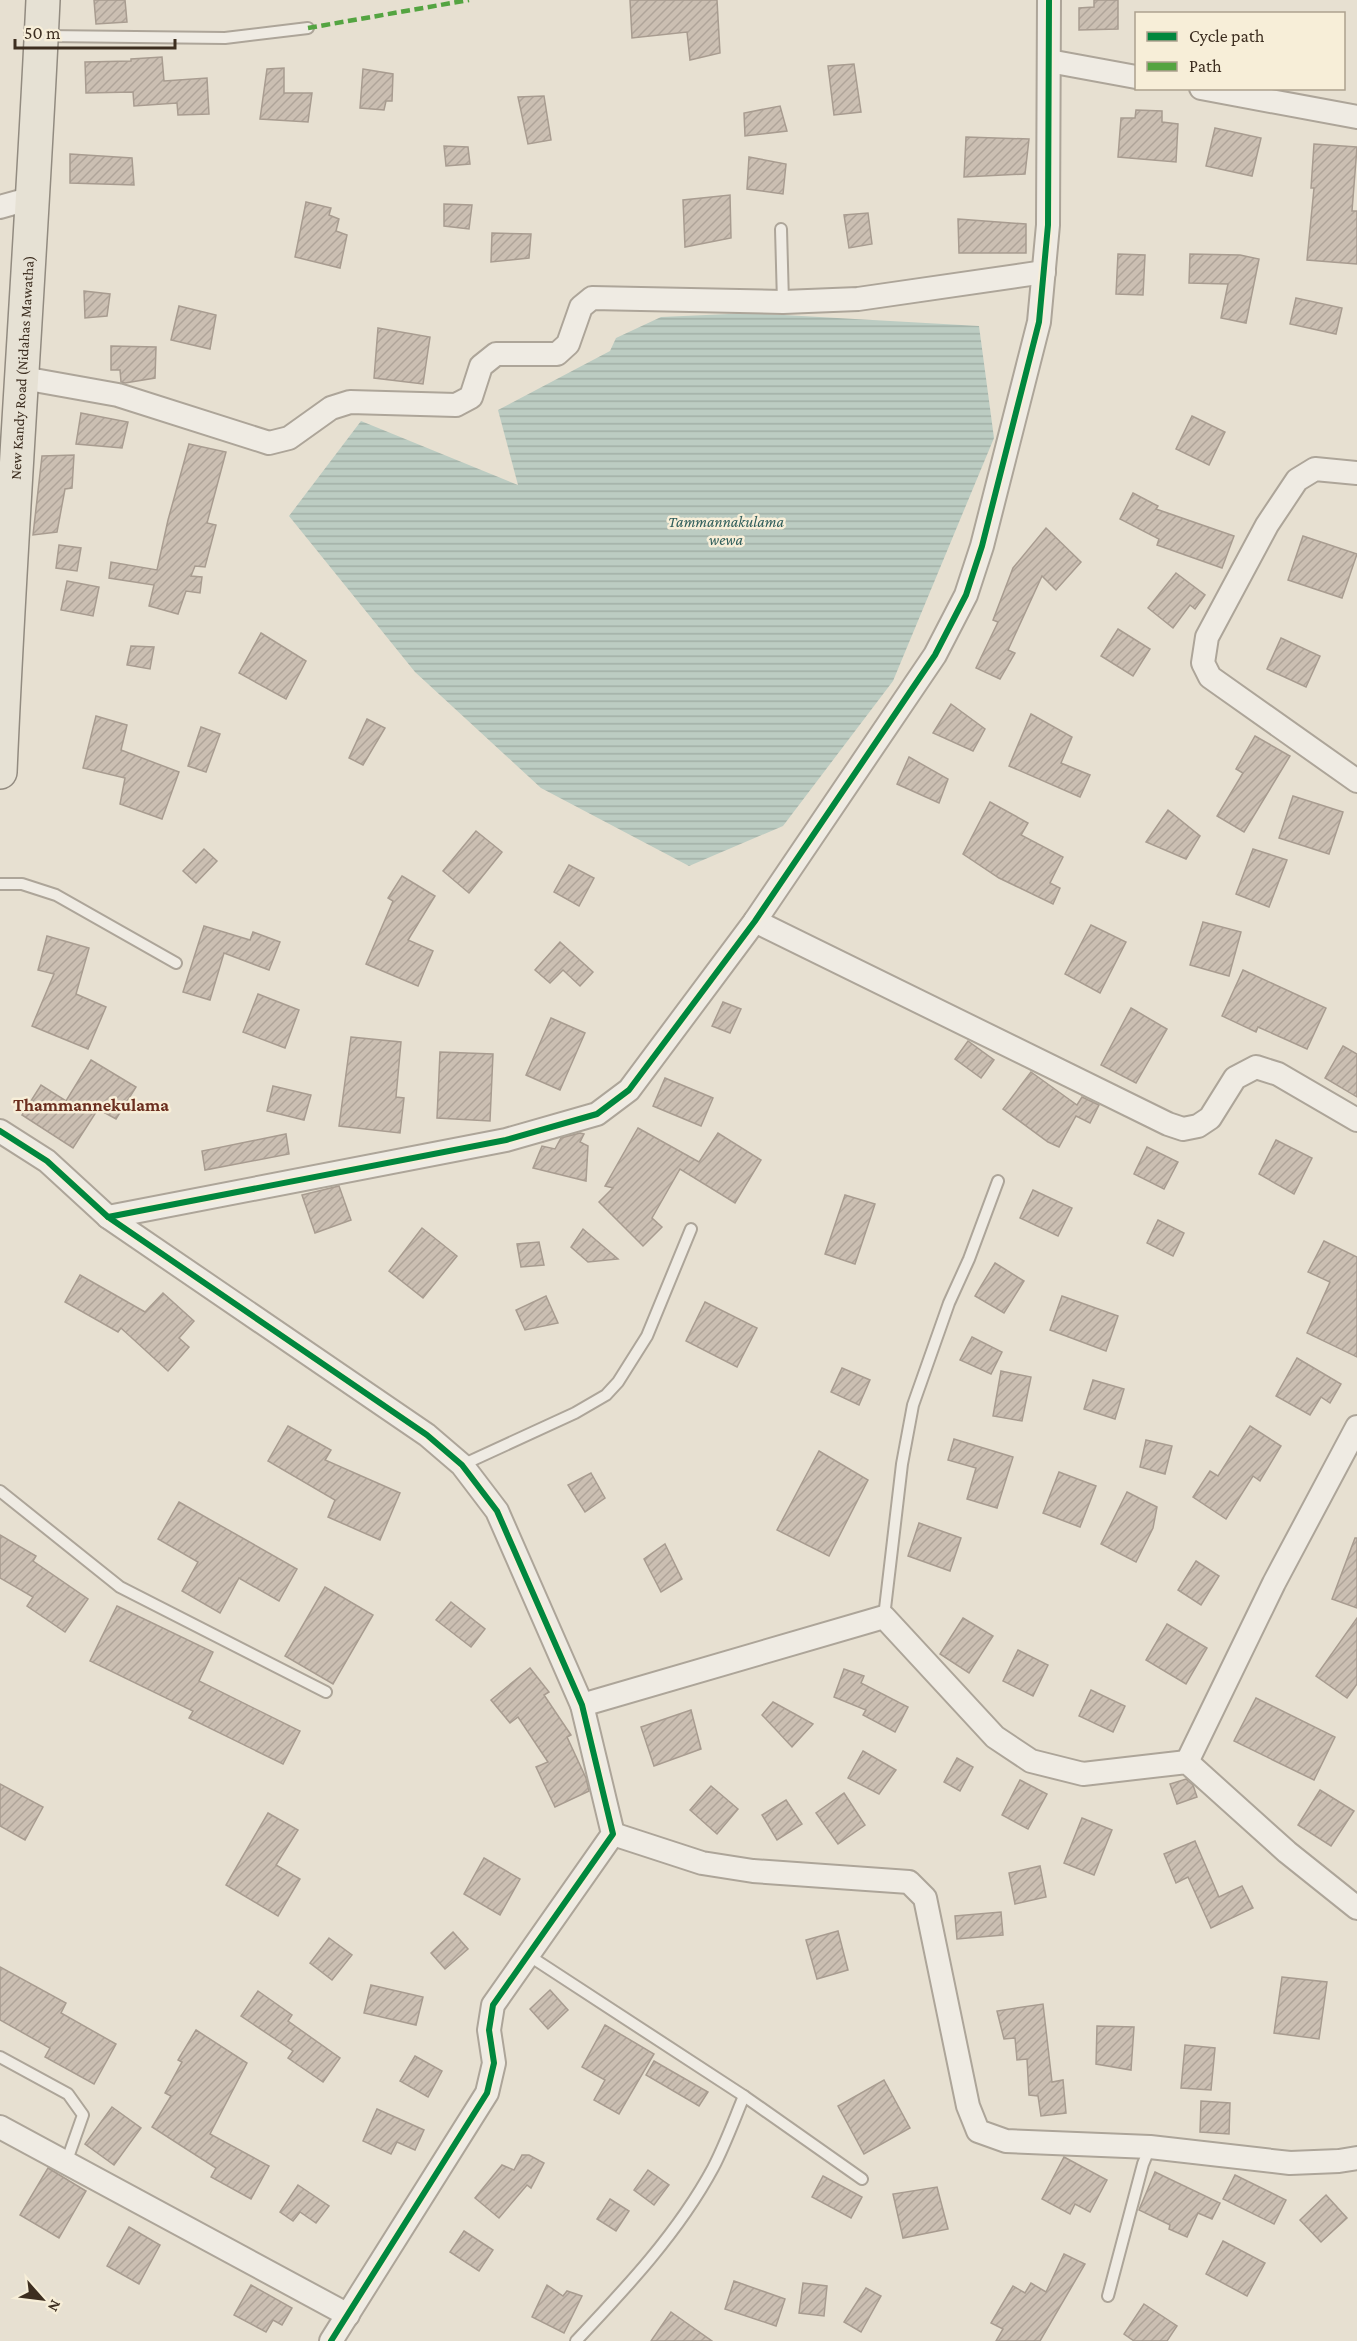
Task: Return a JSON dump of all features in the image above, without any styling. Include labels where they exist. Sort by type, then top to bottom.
[{"type":"main road","name":"New Kandy Road (Nidahas Mawatha)","points":[[0,772],[7,486],[22,378],[43,0]]},
{"type":"street","points":[[108,1217],[506,1140],[597,1114],[629,1090],[755,921],[935,655],[966,595],[982,546],[1039,322],[1048,225],[1049,0]]},
{"type":"street","points":[[1049,61],[1135,77]]},
{"type":"street","points":[[1212,90],[1357,117]]},
{"type":"street","points":[[0,207],[33,198]]},
{"type":"street","points":[[22,378],[118,395],[269,443],[289,438],[331,408],[350,402],[456,405],[471,397],[481,366],[496,354],[557,354],[568,344],[581,307],[592,298],[783,302],[858,299],[1044,272]]},
{"type":"street","points":[[1357,473],[1315,469],[1297,480],[1267,525],[1222,606],[1207,637],[1203,663],[1210,677],[1357,781]]},
{"type":"street","points":[[755,921],[1168,1124],[1184,1129],[1198,1126],[1210,1118],[1235,1078],[1256,1067],[1278,1074],[1357,1120]]},
{"type":"street","points":[[0,1131],[47,1161],[108,1217],[427,1435],[462,1465],[498,1511],[582,1705],[613,1834],[493,2006],[489,2030],[494,2063],[487,2093],[332,2341]]},
{"type":"street","points":[[1187,1762],[1274,1583],[1357,1427]]},
{"type":"street","points":[[582,1705],[884,1617],[995,1737],[1031,1761],[1083,1774],[1187,1762],[1287,1852],[1357,1908]]},
{"type":"street","points":[[613,1834],[702,1863],[753,1871],[909,1882],[925,1898],[968,2106],[978,2132],[1006,2141],[1150,2147],[1290,2163],[1357,2158]]},
{"type":"street","points":[[0,2127],[348,2315]]},
{"type":"lane","points":[[42,36],[225,38],[308,28]]},
{"type":"lane","points":[[781,229],[783,302]]},
{"type":"lane","points":[[0,884],[22,884],[56,895],[176,963]]},
{"type":"lane","points":[[884,1617],[902,1464],[913,1405],[949,1303],[969,1259],[998,1181]]},
{"type":"lane","points":[[462,1465],[575,1413],[606,1395],[618,1382],[647,1336],[691,1229]]},
{"type":"lane","points":[[0,1491],[120,1587],[326,1692]]},
{"type":"lane","points":[[528,1955],[744,2096],[862,2179]]},
{"type":"lane","points":[[0,2057],[68,2094],[83,2115],[66,2163]]},
{"type":"lane","points":[[576,2341],[628,2285],[676,2226],[713,2168],[744,2096]]},
{"type":"lane","points":[[1108,2296],[1143,2164],[1150,2147]]},
{"type":"water","name":"Tammannakulama wewa","points":[[751,313],[979,326],[994,438],[893,681],[783,826],[689,866],[541,788],[415,672],[289,516],[361,421],[518,485],[498,410],[610,351],[616,338],[661,317]]},
{"type":"building","points":[[94,0],[125,0],[127,22],[96,24]]},
{"type":"building","points":[[630,0],[717,0],[720,53],[690,60],[687,32],[632,38]]},
{"type":"building","points":[[1094,0],[1118,0],[1118,29],[1079,30],[1079,8],[1094,7]]},
{"type":"building","points":[[162,57],[164,81],[207,78],[209,114],[178,115],[177,103],[134,106],[133,92],[86,93],[85,62],[131,61],[131,59]]},
{"type":"building","points":[[854,64],[861,112],[834,115],[828,66]]},
{"type":"building","points":[[284,68],[284,93],[312,93],[308,122],[260,119],[267,69]]},
{"type":"building","points":[[363,69],[393,74],[392,101],[386,101],[384,110],[360,108]]},
{"type":"building","points":[[544,96],[551,140],[528,144],[518,97]]},
{"type":"building","points":[[780,106],[787,131],[745,136],[744,113]]},
{"type":"building","points":[[1136,110],[1162,111],[1162,122],[1178,124],[1176,162],[1118,157],[1121,118],[1135,118]]},
{"type":"building","points":[[1215,128],[1261,138],[1252,176],[1206,166]]},
{"type":"building","points":[[966,137],[1029,139],[1025,174],[964,177]]},
{"type":"building","points":[[1314,144],[1357,147],[1352,211],[1357,211],[1357,264],[1307,260],[1314,188],[1311,188]]},
{"type":"building","points":[[444,146],[468,147],[470,164],[446,166]]},
{"type":"building","points":[[70,154],[132,158],[134,185],[70,183]]},
{"type":"building","points":[[749,157],[786,164],[783,194],[747,189]]},
{"type":"building","points":[[730,195],[731,238],[685,247],[683,200]]},
{"type":"building","points":[[306,202],[331,208],[329,215],[339,219],[336,231],[347,235],[340,268],[295,257]]},
{"type":"building","points":[[444,204],[472,205],[469,229],[444,226]]},
{"type":"building","points":[[868,213],[872,244],[849,248],[844,215]]},
{"type":"building","points":[[958,219],[1026,224],[1026,253],[959,253]]},
{"type":"building","points":[[492,233],[531,234],[529,258],[491,262]]},
{"type":"building","points":[[1118,254],[1145,255],[1143,295],[1116,294]]},
{"type":"building","points":[[1190,254],[1240,255],[1259,259],[1246,323],[1221,318],[1228,284],[1189,283]]},
{"type":"building","points":[[84,291],[110,294],[107,316],[85,318]]},
{"type":"building","points":[[1296,298],[1342,308],[1336,334],[1290,324]]},
{"type":"building","points":[[179,306],[216,315],[210,349],[171,340]]},
{"type":"building","points":[[378,328],[430,337],[423,384],[374,378]]},
{"type":"building","points":[[111,346],[156,347],[155,378],[121,382],[120,370],[111,370]]},
{"type":"building","points":[[81,413],[128,422],[122,448],[76,444]]},
{"type":"building","points":[[1192,416],[1225,432],[1209,465],[1176,449]]},
{"type":"building","points":[[189,444],[226,452],[207,523],[216,525],[205,567],[195,566],[191,576],[202,577],[200,593],[186,591],[178,614],[149,606],[154,585],[109,578],[111,562],[157,570]]},
{"type":"building","points":[[74,455],[72,488],[65,489],[57,532],[33,535],[42,456]]},
{"type":"building","points":[[1133,493],[1158,506],[1156,509],[1234,536],[1222,568],[1157,545],[1159,539],[1120,519]]},
{"type":"building","points":[[1046,528],[1081,562],[1056,590],[1042,576],[1008,650],[1015,653],[1000,679],[976,668],[998,622],[993,620],[1013,568]]},
{"type":"building","points":[[1303,536],[1357,554],[1342,598],[1288,580]]},
{"type":"building","points":[[59,545],[81,548],[77,571],[56,568]]},
{"type":"building","points":[[1176,573],[1205,595],[1195,609],[1190,605],[1173,628],[1148,608]]},
{"type":"building","points":[[67,581],[99,587],[93,616],[61,610]]},
{"type":"building","points":[[1118,629],[1150,649],[1133,676],[1101,656]]},
{"type":"building","points":[[261,633],[306,661],[286,699],[239,673]]},
{"type":"building","points":[[1281,638],[1320,656],[1306,687],[1267,669]]},
{"type":"building","points":[[131,646],[154,647],[150,669],[127,665]]},
{"type":"building","points":[[951,704],[985,729],[973,751],[933,733]]},
{"type":"building","points":[[1031,714],[1072,737],[1061,763],[1090,775],[1080,797],[1009,766]]},
{"type":"building","points":[[96,716],[127,725],[121,750],[179,772],[162,819],[120,804],[125,778],[83,768]]},
{"type":"building","points":[[367,719],[385,728],[363,765],[349,758]]},
{"type":"building","points":[[201,727],[220,734],[206,772],[188,766]]},
{"type":"building","points":[[1255,736],[1290,756],[1244,832],[1217,816],[1243,773],[1236,769]]},
{"type":"building","points":[[909,757],[948,779],[939,803],[897,784]]},
{"type":"building","points":[[1293,796],[1343,812],[1329,854],[1279,838]]},
{"type":"building","points":[[990,802],[1028,823],[1021,835],[1063,857],[1050,883],[1060,888],[1053,904],[999,878],[963,854]]},
{"type":"building","points":[[1168,810],[1200,836],[1186,859],[1146,842]]},
{"type":"building","points":[[476,831],[502,852],[469,893],[443,871]]},
{"type":"building","points":[[204,849],[217,861],[196,883],[183,871]]},
{"type":"building","points":[[1253,849],[1287,860],[1269,907],[1236,894]]},
{"type":"building","points":[[569,865],[594,878],[579,906],[554,892]]},
{"type":"building","points":[[402,876],[435,896],[408,940],[433,951],[418,986],[366,964],[393,901],[388,898]]},
{"type":"building","points":[[1203,922],[1241,932],[1229,976],[1190,965]]},
{"type":"building","points":[[1091,925],[1126,942],[1100,993],[1065,974]]},
{"type":"building","points":[[204,926],[250,940],[253,932],[280,942],[269,970],[224,953],[210,1000],[183,992]]},
{"type":"building","points":[[47,936],[89,948],[76,994],[106,1007],[88,1049],[32,1026],[54,974],[38,970]]},
{"type":"building","points":[[560,942],[593,972],[580,986],[563,970],[550,983],[535,970]]},
{"type":"building","points":[[1243,970],[1326,1008],[1307,1049],[1258,1027],[1256,1032],[1222,1016]]},
{"type":"building","points":[[258,994],[299,1010],[285,1048],[243,1032]]},
{"type":"building","points":[[723,1002],[741,1009],[730,1033],[712,1026]]},
{"type":"building","points":[[1131,1008],[1167,1029],[1136,1083],[1101,1065]]},
{"type":"building","points":[[551,1018],[585,1033],[560,1090],[526,1075]]},
{"type":"building","points":[[351,1037],[401,1042],[396,1097],[404,1098],[400,1133],[339,1126]]},
{"type":"building","points":[[968,1041],[994,1060],[981,1078],[955,1059]]},
{"type":"building","points":[[1343,1046],[1357,1054],[1357,1097],[1325,1078]]},
{"type":"building","points":[[440,1052],[493,1054],[490,1121],[437,1118]]},
{"type":"building","points":[[91,1060],[136,1087],[116,1119],[98,1109],[73,1148],[22,1115],[41,1085],[66,1101]]},
{"type":"building","points":[[1031,1072],[1077,1105],[1082,1097],[1099,1105],[1090,1123],[1076,1116],[1059,1147],[1048,1142],[1003,1109]]},
{"type":"building","points":[[665,1078],[713,1098],[701,1126],[653,1106]]},
{"type":"building","points":[[273,1086],[311,1095],[304,1120],[267,1111]]},
{"type":"building","points":[[638,1128],[699,1162],[718,1133],[761,1160],[735,1203],[680,1169],[652,1218],[662,1227],[643,1246],[599,1202],[613,1188],[605,1186]]},
{"type":"building","points":[[286,1134],[289,1154],[205,1170],[202,1151]]},
{"type":"building","points":[[584,1134],[580,1142],[588,1146],[586,1181],[533,1168],[542,1146],[555,1149],[561,1138]]},
{"type":"building","points":[[1276,1140],[1312,1158],[1294,1194],[1259,1174]]},
{"type":"building","points":[[1147,1147],[1178,1162],[1164,1189],[1134,1174]]},
{"type":"building","points":[[339,1186],[351,1220],[315,1233],[302,1195]]},
{"type":"building","points":[[1033,1190],[1072,1208],[1058,1236],[1020,1218]]},
{"type":"building","points":[[845,1195],[875,1204],[855,1264],[825,1254]]},
{"type":"building","points":[[1158,1220],[1184,1233],[1173,1256],[1147,1243]]},
{"type":"building","points":[[422,1228],[457,1256],[423,1298],[389,1271]]},
{"type":"building","points":[[583,1229],[618,1259],[588,1262],[571,1247]]},
{"type":"building","points":[[1324,1241],[1357,1257],[1357,1357],[1307,1333],[1330,1282],[1308,1272]]},
{"type":"building","points":[[539,1242],[544,1265],[521,1267],[517,1244]]},
{"type":"building","points":[[995,1263],[1024,1281],[1004,1313],[975,1296]]},
{"type":"building","points":[[80,1275],[145,1312],[163,1293],[194,1321],[179,1338],[189,1347],[168,1371],[121,1328],[118,1332],[65,1302]]},
{"type":"building","points":[[546,1296],[558,1323],[525,1330],[516,1310]]},
{"type":"building","points":[[1062,1296],[1118,1316],[1106,1351],[1050,1330]]},
{"type":"building","points":[[705,1302],[757,1328],[737,1367],[686,1341]]},
{"type":"building","points":[[972,1337],[1002,1352],[991,1374],[960,1360]]},
{"type":"building","points":[[1297,1358],[1341,1384],[1330,1403],[1321,1397],[1310,1415],[1276,1396]]},
{"type":"building","points":[[842,1368],[870,1380],[859,1405],[831,1392]]},
{"type":"building","points":[[1001,1371],[1031,1377],[1022,1421],[993,1416]]},
{"type":"building","points":[[1093,1380],[1124,1389],[1115,1419],[1084,1409]]},
{"type":"building","points":[[288,1426],[331,1450],[325,1460],[400,1493],[380,1540],[328,1517],[335,1500],[268,1461]]},
{"type":"building","points":[[1250,1426],[1281,1446],[1260,1481],[1253,1476],[1226,1519],[1193,1497],[1210,1471],[1218,1476]]},
{"type":"building","points":[[954,1439],[1013,1457],[997,1508],[967,1499],[976,1468],[948,1460]]},
{"type":"building","points":[[1146,1440],[1172,1446],[1165,1474],[1140,1467]]},
{"type":"building","points":[[819,1451],[868,1480],[829,1556],[777,1530]]},
{"type":"building","points":[[1059,1472],[1096,1486],[1080,1527],[1043,1513]]},
{"type":"building","points":[[591,1473],[605,1498],[585,1512],[568,1485]]},
{"type":"building","points":[[1127,1492],[1157,1507],[1153,1528],[1136,1562],[1101,1544]]},
{"type":"building","points":[[179,1502],[297,1569],[279,1601],[239,1578],[220,1613],[182,1591],[198,1562],[158,1539]]},
{"type":"building","points":[[919,1523],[961,1538],[950,1571],[908,1556]]},
{"type":"building","points":[[0,1535],[36,1556],[33,1561],[88,1599],[65,1632],[27,1606],[33,1597],[0,1578]]},
{"type":"building","points":[[1355,1538],[1357,1538],[1357,1608],[1332,1599]]},
{"type":"building","points":[[665,1544],[682,1579],[661,1592],[644,1559]]},
{"type":"building","points":[[1196,1561],[1219,1576],[1201,1605],[1178,1590]]},
{"type":"building","points":[[325,1587],[373,1615],[333,1684],[285,1656]]},
{"type":"building","points":[[451,1602],[485,1629],[471,1647],[436,1620]]},
{"type":"building","points":[[117,1606],[213,1652],[199,1681],[300,1731],[283,1764],[189,1718],[193,1711],[90,1661]]},
{"type":"building","points":[[963,1618],[993,1636],[969,1673],[940,1654]]},
{"type":"building","points":[[1357,1618],[1357,1684],[1347,1698],[1316,1676]]},
{"type":"building","points":[[1167,1624],[1207,1648],[1186,1684],[1146,1660]]},
{"type":"building","points":[[1018,1650],[1048,1665],[1033,1696],[1003,1681]]},
{"type":"building","points":[[530,1668],[549,1692],[544,1695],[571,1735],[567,1737],[586,1778],[589,1791],[555,1807],[536,1767],[548,1762],[518,1717],[510,1723],[491,1700]]},
{"type":"building","points":[[844,1669],[864,1676],[861,1683],[908,1707],[895,1732],[863,1715],[866,1710],[834,1697]]},
{"type":"building","points":[[1091,1690],[1125,1706],[1113,1732],[1079,1716]]},
{"type":"building","points":[[1256,1698],[1335,1737],[1314,1780],[1234,1741]]},
{"type":"building","points":[[773,1702],[813,1724],[792,1747],[762,1715]]},
{"type":"building","points":[[691,1710],[701,1749],[654,1766],[641,1727]]},
{"type":"building","points":[[863,1751],[896,1770],[879,1794],[848,1778]]},
{"type":"building","points":[[957,1758],[973,1767],[960,1791],[944,1782]]},
{"type":"building","points":[[1186,1779],[1193,1785],[1197,1797],[1177,1804],[1170,1784]]},
{"type":"building","points":[[1020,1780],[1047,1794],[1028,1829],[1002,1815]]},
{"type":"building","points":[[0,1784],[43,1807],[25,1840],[0,1826]]},
{"type":"building","points":[[711,1786],[738,1809],[717,1834],[690,1810]]},
{"type":"building","points":[[1320,1790],[1354,1811],[1331,1846],[1298,1825]]},
{"type":"building","points":[[844,1793],[865,1825],[838,1844],[816,1813]]},
{"type":"building","points":[[786,1800],[802,1824],[777,1840],[762,1815]]},
{"type":"building","points":[[268,1813],[298,1830],[276,1865],[300,1879],[278,1916],[226,1885]]},
{"type":"building","points":[[1082,1818],[1112,1830],[1094,1875],[1064,1863]]},
{"type":"building","points":[[1195,1841],[1219,1897],[1242,1886],[1253,1908],[1211,1928],[1188,1877],[1176,1883],[1164,1854]]},
{"type":"building","points":[[484,1858],[520,1879],[500,1915],[464,1894]]},
{"type":"building","points":[[1040,1866],[1046,1897],[1015,1904],[1009,1873]]},
{"type":"building","points":[[1001,1912],[1003,1935],[957,1939],[955,1916]]},
{"type":"building","points":[[838,1931],[848,1970],[817,1979],[806,1940]]},
{"type":"building","points":[[453,1932],[468,1949],[445,1969],[431,1953]]},
{"type":"building","points":[[329,1938],[352,1955],[332,1980],[310,1963]]},
{"type":"building","points":[[0,1967],[66,2003],[61,2013],[116,2044],[94,2084],[45,2057],[50,2048],[0,2020]]},
{"type":"building","points":[[1282,1977],[1327,1982],[1319,2039],[1274,2033]]},
{"type":"building","points":[[371,1985],[423,1997],[416,2025],[364,2013]]},
{"type":"building","points":[[550,1990],[568,2010],[548,2029],[530,2009]]},
{"type":"building","points":[[258,1991],[292,2015],[288,2021],[340,2058],[323,2082],[288,2058],[293,2051],[241,2016]]},
{"type":"building","points":[[1043,2004],[1052,2082],[1063,2080],[1066,2113],[1041,2116],[1038,2096],[1029,2095],[1027,2059],[1017,2060],[1015,2038],[1004,2039],[997,2011]]},
{"type":"building","points":[[605,2025],[654,2054],[619,2114],[594,2100],[605,2080],[582,2067]]},
{"type":"building","points":[[1097,2026],[1134,2027],[1131,2070],[1096,2064]]},
{"type":"building","points":[[196,2030],[247,2063],[210,2134],[269,2166],[251,2199],[211,2177],[216,2168],[152,2127],[171,2096],[165,2093],[182,2062],[178,2060]]},
{"type":"building","points":[[1185,2045],[1215,2048],[1211,2090],[1181,2088]]},
{"type":"building","points":[[415,2056],[442,2071],[428,2097],[400,2081]]},
{"type":"building","points":[[654,2061],[708,2092],[699,2106],[646,2075]]},
{"type":"building","points":[[884,2080],[910,2128],[864,2154],[838,2106]]},
{"type":"building","points":[[1201,2101],[1230,2103],[1229,2134],[1200,2132]]},
{"type":"building","points":[[112,2107],[141,2128],[114,2165],[85,2144]]},
{"type":"building","points":[[377,2109],[424,2130],[415,2150],[397,2142],[391,2154],[363,2141]]},
{"type":"building","points":[[522,2155],[529,2155],[544,2163],[531,2188],[527,2185],[499,2218],[475,2198],[502,2165],[514,2170]]},
{"type":"building","points":[[1064,2157],[1107,2180],[1090,2212],[1075,2204],[1070,2214],[1042,2199]]},
{"type":"building","points":[[48,2168],[86,2191],[59,2238],[20,2215]]},
{"type":"building","points":[[648,2170],[669,2185],[654,2205],[634,2190]]},
{"type":"building","points":[[1155,2172],[1220,2203],[1212,2219],[1198,2213],[1187,2237],[1169,2229],[1170,2225],[1139,2210]]},
{"type":"building","points":[[1235,2175],[1286,2200],[1274,2224],[1223,2199]]},
{"type":"building","points":[[823,2176],[862,2197],[851,2218],[812,2197]]},
{"type":"building","points":[[298,2185],[329,2206],[316,2223],[300,2212],[293,2221],[280,2212]]},
{"type":"building","points":[[937,2187],[948,2229],[903,2238],[893,2194]]},
{"type":"building","points":[[1326,2195],[1347,2218],[1321,2242],[1300,2220]]},
{"type":"building","points":[[610,2199],[629,2211],[616,2231],[597,2219]]},
{"type":"building","points":[[129,2227],[160,2245],[139,2284],[107,2266]]},
{"type":"building","points":[[464,2231],[493,2250],[479,2271],[450,2252]]},
{"type":"building","points":[[1223,2241],[1265,2263],[1247,2296],[1206,2274]]},
{"type":"building","points":[[1064,2254],[1085,2264],[1040,2341],[996,2341],[1003,2329],[991,2323],[1013,2286],[1025,2293],[1031,2283],[1046,2292]]},
{"type":"building","points":[[734,2281],[785,2299],[776,2326],[725,2309]]},
{"type":"building","points":[[803,2283],[827,2286],[824,2316],[799,2313]]},
{"type":"building","points":[[251,2285],[292,2308],[282,2325],[273,2320],[266,2332],[234,2315]]},
{"type":"building","points":[[547,2285],[563,2296],[567,2291],[582,2296],[564,2333],[532,2317]]},
{"type":"building","points":[[866,2288],[881,2296],[861,2332],[844,2322]]},
{"type":"building","points":[[1144,2304],[1177,2326],[1167,2341],[1134,2341],[1124,2334]]},
{"type":"building","points":[[671,2312],[712,2341],[651,2341]]},
{"type":"marked path","points":[[308,28],[469,0]]},
{"type":"cycle path","points":[[108,1217],[506,1140],[597,1114],[629,1090],[755,921],[935,655],[966,595],[982,546],[1039,322],[1048,225],[1049,0]]},
{"type":"cycle path","points":[[0,1131],[47,1161],[108,1217],[427,1435],[462,1465],[497,1511],[582,1705],[613,1834],[493,2005],[489,2030],[494,2063],[487,2093],[331,2341]]},
{"type":"district","name":"Thammannekulama","points":[[91,1105]]}]
